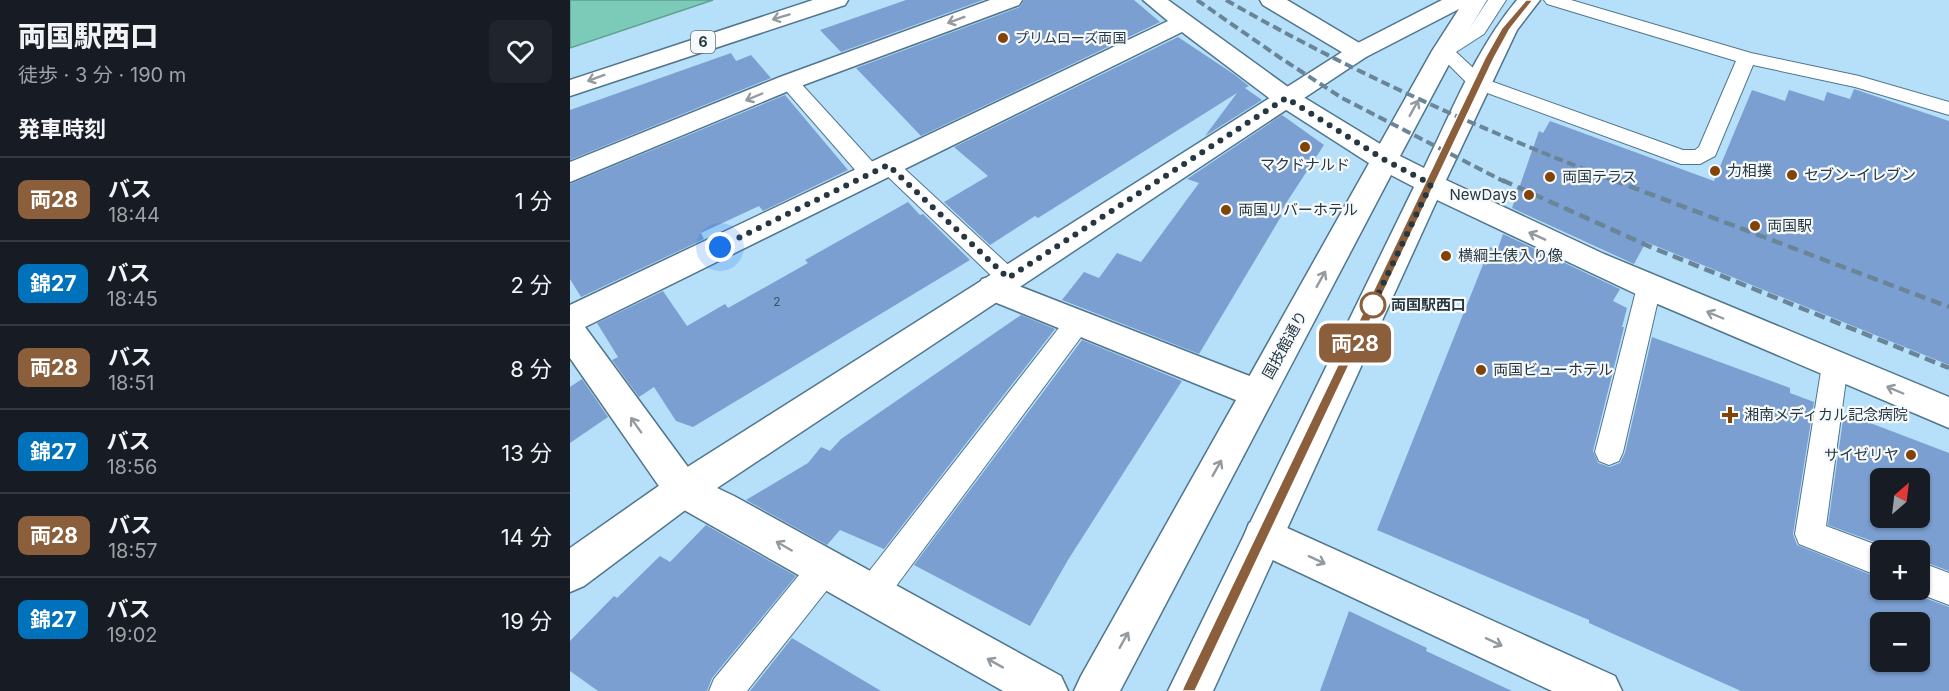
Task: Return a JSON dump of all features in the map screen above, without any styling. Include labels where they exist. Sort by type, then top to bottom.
[{"type":"main road","points":[[734,9],[765,0]]},
{"type":"main road","name":"6","points":[[570,88],[754,25],[837,0]]},
{"type":"main road","points":[[570,173],[789,82],[1011,0]]},
{"type":"main road","points":[[1154,0],[1286,98],[1385,160],[1431,184],[1495,217],[1649,287],[1949,413]]},
{"type":"main road","points":[[1270,0],[1358,52]]},
{"type":"main road","name":"国技館通り","points":[[1096,691],[1444,51],[1476,0]]},
{"type":"main road","points":[[1190,691],[1478,83],[1506,28],[1529,0]]},
{"type":"main road","points":[[570,572],[683,490],[1286,98],[1358,52],[1452,2]]},
{"type":"main road","points":[[570,320],[1184,22]]},
{"type":"main road","points":[[1001,283],[1078,322],[1258,394]]},
{"type":"main road","points":[[570,332],[683,490],[1046,691]]},
{"type":"main road","points":[[1263,536],[1600,691]]},
{"type":"lane","points":[[1497,0],[1478,30],[1444,51],[1478,83],[1681,157],[1700,157],[1708,151],[1747,58]]},
{"type":"lane","points":[[1553,0],[1747,58],[1859,82],[1949,110]]},
{"type":"lane","points":[[789,82],[1001,283]]},
{"type":"lane","points":[[1609,452],[1649,287]]},
{"type":"lane","points":[[872,594],[1078,322]]},
{"type":"lane","points":[[1835,365],[1810,534],[1870,558]]},
{"type":"lane","points":[[726,691],[824,569]]},
{"type":"lane","points":[[1930,582],[1949,589]]},
{"type":"shaded area","points":[[570,0],[713,0],[570,48]]},
{"type":"building","points":[[906,0],[983,0],[841,52],[820,30]]},
{"type":"building","points":[[1024,0],[1134,0],[1160,22],[921,136],[856,68],[1020,7]]},
{"type":"building","points":[[1178,37],[1235,75],[1249,86],[1245,88],[1262,100],[1205,136],[1237,93],[1038,218],[1035,216],[990,245],[944,202],[988,176],[954,147]]},
{"type":"building","points":[[731,53],[736,61],[751,55],[771,78],[570,160],[570,110]]},
{"type":"building","name":"両国駅","points":[[1854,89],[1949,121],[1949,365],[1646,242],[1634,264],[1512,208],[1539,131],[1543,133],[1550,121],[1714,181],[1752,90],[1785,101],[1789,90],[1824,101],[1827,92],[1850,99]]},
{"type":"building","points":[[785,95],[848,170],[763,211],[759,206],[701,233],[704,239],[581,297],[570,279],[570,184]]},
{"type":"building","points":[[1282,115],[1324,145],[1279,214],[1282,215],[1199,354],[1062,300],[1084,272],[1099,278],[1117,253],[1141,262],[1199,183],[1187,179]]},
{"type":"building","points":[[908,202],[970,260],[693,427],[676,421],[654,387],[639,397],[612,360],[618,357],[597,323],[663,291],[687,326],[725,304],[728,308],[808,263],[805,260]]},
{"type":"building","points":[[1503,234],[1620,289],[1613,301],[1627,308],[1593,451],[1598,463],[1610,467],[1620,463],[1625,453],[1652,337],[1790,388],[1790,393],[1814,402],[1793,534],[1797,545],[1870,575],[1870,600],[1930,600],[1949,607],[1949,691],[1741,691],[1589,623],[1589,620],[1377,530],[1490,247],[1497,251]]},
{"type":"building","points":[[1021,315],[1055,329],[884,549],[840,530],[827,545],[746,500],[808,463],[821,447],[830,451],[841,439]]},
{"type":"building","points":[[1082,340],[1182,381],[1068,560],[1030,626],[914,565]]},
{"type":"building","points":[[582,379],[608,417],[570,443],[570,387]]},
{"type":"building","points":[[1844,413],[1949,453],[1949,571],[1930,564],[1930,540],[1870,540],[1828,525]]},
{"type":"building","points":[[706,525],[796,576],[712,678],[707,691],[598,691],[570,671],[570,641],[614,596],[617,598],[660,556],[670,562]]},
{"type":"building","points":[[1349,611],[1427,648],[1426,651],[1512,691],[1320,691]]},
{"type":"building","points":[[792,638],[881,691],[750,691]]},
{"type":"railway","points":[[1197,0],[1342,98],[1505,182]]},
{"type":"railway","points":[[1226,0],[1369,76],[1467,121],[1617,182]]},
{"type":"railway","points":[[1502,180],[1653,248],[1949,368]]},
{"type":"railway","points":[[1613,180],[1949,307]]},
{"type":"bus line","name":"両28","points":[[1190,691],[1490,58],[1506,28],[1529,0]]},
{"type":"place","name":"プリムローズ両国","points":[[1003,38]]},
{"type":"place","name":"マクドナルド","points":[[1305,147]]},
{"type":"place","name":"力相撲","points":[[1715,171]]},
{"type":"place","name":"セブン-イレブン","points":[[1792,175]]},
{"type":"place","name":"両国テラス","points":[[1550,177]]},
{"type":"place","name":"NewDays","points":[[1529,195]]},
{"type":"place","name":"両国リバーホテル","points":[[1226,210]]},
{"type":"place","name":"両国駅","points":[[1755,226]]},
{"type":"place","name":"横綱土俵入り像","points":[[1446,256]]},
{"type":"place","name":"両国駅西口","points":[[1373,305]]},
{"type":"place","name":"両国ビューホテル","points":[[1481,370]]},
{"type":"place","name":"湘南メディカル記念病院","points":[[1730,415]]},
{"type":"place","name":"サイゼリヤ","points":[[1911,455]]},
{"type":"route","points":[[720,247],[888,165],[1008,278],[1286,98],[1385,160],[1431,184],[1373,305]]}]
